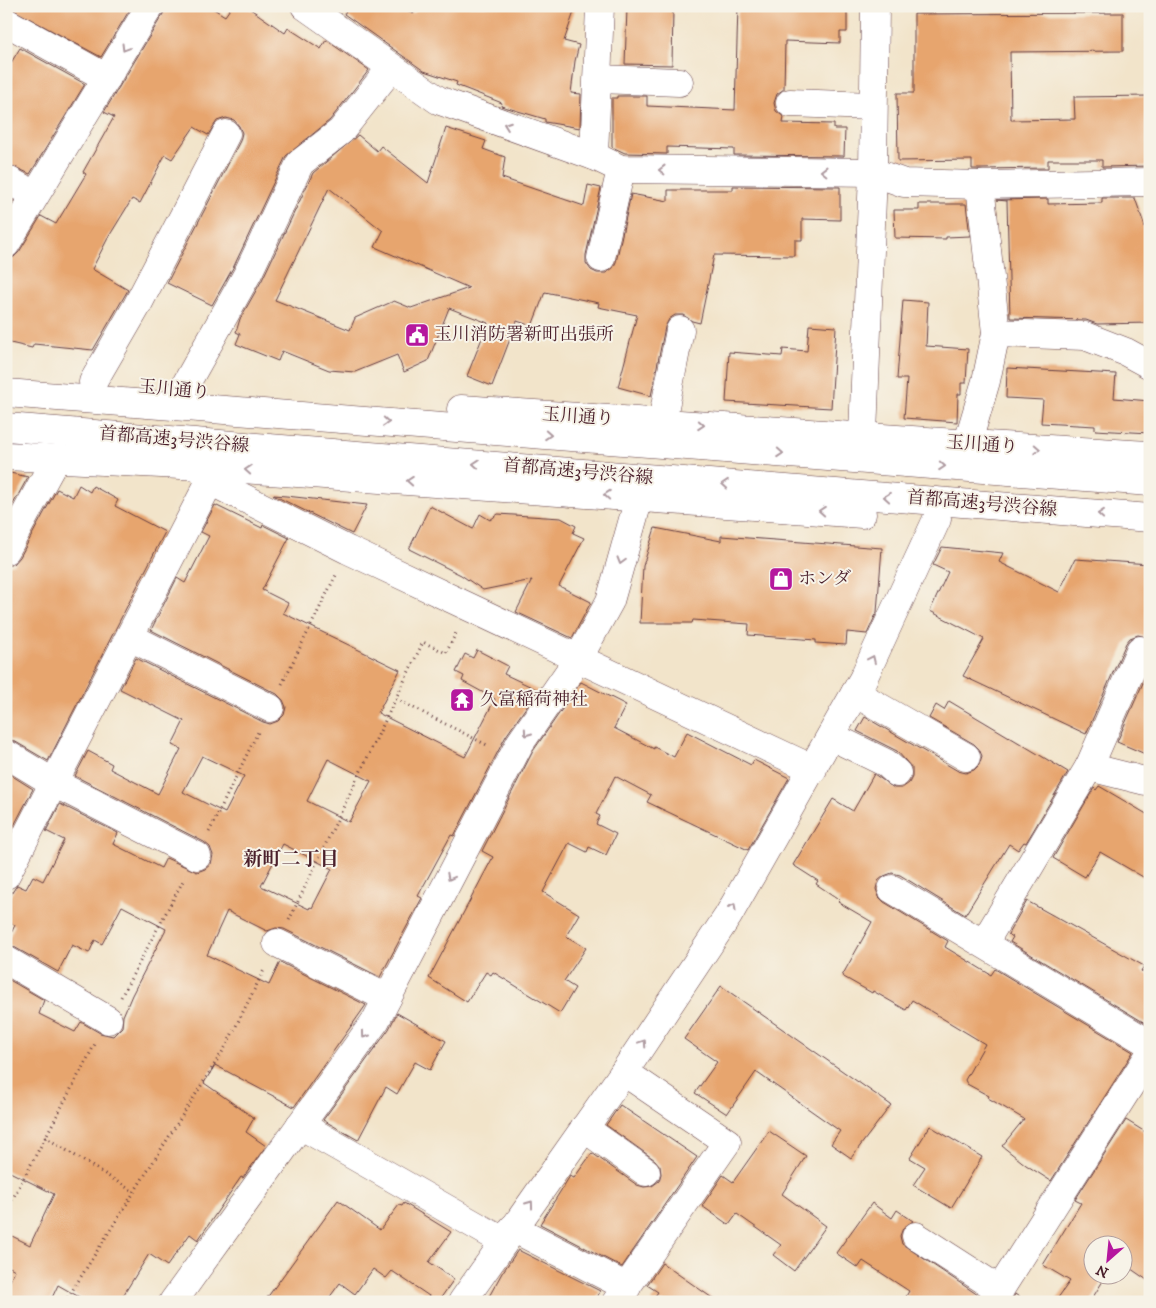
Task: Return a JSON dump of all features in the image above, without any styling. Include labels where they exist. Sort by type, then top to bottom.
[{"type":"main road","points":[[6,244],[150,6]]},
{"type":"main road","points":[[305,6],[438,100],[594,156],[621,169],[873,172],[904,183],[980,185],[1150,182]]},
{"type":"main road","points":[[594,156],[600,6]]},
{"type":"main road","points":[[863,435],[873,172],[872,106],[875,6]]},
{"type":"main road","points":[[6,22],[107,78]]},
{"type":"main road","points":[[182,392],[248,273],[300,162],[341,131],[391,68]]},
{"type":"main road","points":[[598,79],[679,82]]},
{"type":"main road","points":[[790,103],[872,106]]},
{"type":"main road","points":[[93,382],[137,306],[226,134]]},
{"type":"main road","points":[[601,258],[621,169]]},
{"type":"main road","points":[[6,179],[35,195]]},
{"type":"main road","points":[[967,445],[986,381],[996,333],[980,185]]},
{"type":"main road","points":[[662,422],[680,330]]},
{"type":"main road","points":[[996,333],[1085,336],[1126,352],[1150,365]]},
{"type":"main road","name":"玉川通り","points":[[6,376],[93,382],[182,392],[863,435],[967,445],[1150,455]]},
{"type":"main road","name":"首都高速3号渋谷線","points":[[6,392],[1150,482]]},
{"type":"main road","name":"首都高速3号渋谷線","points":[[6,427],[1150,518]]},
{"type":"main road","points":[[6,456],[205,474],[639,498],[1150,536]]},
{"type":"main road","points":[[6,550],[56,460]]},
{"type":"main road","points":[[6,875],[130,637],[205,474]]},
{"type":"main road","points":[[205,474],[578,659],[813,769]]},
{"type":"main road","points":[[173,1302],[376,1020],[520,743],[578,659],[610,601],[639,498]]},
{"type":"main road","points":[[462,1302],[508,1234],[624,1072],[728,916],[855,693],[937,519]]},
{"type":"main road","points":[[130,637],[270,708]]},
{"type":"main road","points":[[984,943],[1089,767],[1140,650]]},
{"type":"main road","points":[[855,693],[966,757]]},
{"type":"main road","points":[[832,736],[886,763],[897,774]]},
{"type":"main road","points":[[6,754],[54,783],[197,856]]},
{"type":"main road","points":[[1089,767],[1145,781]]},
{"type":"main road","points":[[892,889],[1150,1044]]},
{"type":"main road","points":[[277,943],[387,998]]},
{"type":"main road","points":[[6,960],[108,1020]]},
{"type":"main road","points":[[916,1236],[996,1296],[1150,1054]]},
{"type":"main road","points":[[300,1125],[622,1294],[727,1142],[624,1072]]},
{"type":"main road","points":[[584,1128],[646,1172]]},
{"type":"path","points":[[396,698],[512,758]]},
{"type":"path","points":[[45,1138],[134,1192]]},
{"type":"building","points":[[6,6],[132,6],[101,57]]},
{"type":"building","points":[[166,6],[209,6],[225,16],[232,6],[246,6],[285,33],[288,28],[321,49],[326,40],[369,70],[330,120],[286,156],[234,266],[212,305],[167,283],[240,141],[242,133],[239,126],[234,120],[226,118],[217,121],[208,135],[194,127],[172,159],[165,155],[140,203],[132,199],[108,238],[92,269],[128,290],[93,350],[34,344],[32,348],[6,342],[6,260],[14,257],[19,252],[41,216],[56,224],[86,174],[83,172],[114,117],[104,112]]},
{"type":"building","points":[[349,6],[402,6],[413,14],[420,6],[576,6],[564,41],[579,45],[571,93],[581,94],[580,128],[545,122],[545,119],[501,106],[502,103],[456,85],[457,82],[424,71],[344,14]]},
{"type":"building","points":[[738,6],[788,6],[788,8],[847,11],[847,32],[840,32],[840,43],[785,41],[784,89],[777,94],[774,103],[776,111],[784,117],[783,123],[834,124],[834,129],[845,129],[844,156],[734,155],[734,149],[667,147],[667,154],[625,153],[612,147],[612,98],[617,98],[617,96],[647,96],[647,106],[735,110]]},
{"type":"building","points":[[627,8],[673,10],[672,65],[625,64]]},
{"type":"building","points":[[1123,13],[1123,51],[1010,52],[1011,120],[1075,119],[1074,97],[1150,96],[1150,166],[1102,167],[1102,160],[1048,160],[1048,168],[972,169],[972,160],[898,161],[897,93],[914,93],[914,14]]},
{"type":"building","points":[[20,48],[85,84],[30,174],[6,163],[6,71]]},
{"type":"building","points":[[446,128],[486,141],[483,149],[505,157],[502,178],[584,206],[588,185],[601,188],[586,255],[586,263],[591,270],[597,273],[606,273],[613,268],[616,262],[631,194],[668,201],[668,190],[733,190],[733,186],[840,187],[840,220],[802,219],[802,240],[795,240],[795,256],[714,255],[700,323],[692,321],[683,315],[675,315],[669,319],[665,327],[651,396],[618,387],[637,315],[598,307],[599,303],[545,292],[532,326],[517,321],[492,386],[467,376],[488,323],[449,308],[428,361],[404,372],[397,355],[355,372],[329,370],[282,351],[278,361],[236,344],[240,334],[236,332],[240,319],[262,280],[313,173],[358,135],[377,151],[381,146],[428,183]],"holes":[[[329,188],[383,231],[375,247],[469,288],[411,308],[394,301],[355,318],[350,330],[275,300]]]},
{"type":"building","points":[[6,198],[14,201],[6,213]]},
{"type":"building","points":[[1102,198],[1135,198],[1146,230],[1147,265],[1150,265],[1150,323],[1097,324],[1086,320],[1010,318],[1007,201],[997,200],[1048,199],[1048,204],[1102,203]]},
{"type":"building","points":[[919,204],[966,204],[970,236],[946,237],[946,239],[895,238],[894,210],[919,210]]},
{"type":"building","points":[[903,300],[928,302],[926,346],[968,349],[966,383],[961,383],[961,394],[958,394],[957,422],[904,418],[907,379],[897,379]]},
{"type":"building","points":[[809,325],[836,327],[831,408],[726,402],[729,352],[782,356],[783,349],[807,351]]},
{"type":"building","points":[[1007,368],[1116,374],[1114,398],[1150,401],[1150,433],[1095,430],[1095,426],[1041,423],[1043,400],[1006,398]]},
{"type":"building","points":[[6,472],[28,477],[6,517]]},
{"type":"building","points":[[79,485],[90,492],[93,486],[118,500],[115,506],[165,532],[48,761],[6,738],[6,566],[14,564],[20,557],[57,489],[73,497]]},
{"type":"building","points":[[273,495],[286,496],[367,505],[352,534]]},
{"type":"building","points":[[215,505],[262,528],[263,525],[289,538],[262,590],[288,603],[283,613],[400,670],[378,713],[465,757],[495,699],[462,681],[464,676],[456,672],[465,654],[473,658],[477,650],[508,666],[504,674],[538,690],[506,736],[454,836],[451,835],[418,896],[422,898],[380,977],[284,929],[276,928],[267,931],[227,911],[207,955],[269,985],[280,962],[366,1005],[294,1107],[215,1065],[204,1083],[254,1118],[246,1132],[266,1146],[243,1178],[241,1177],[198,1240],[190,1234],[167,1266],[149,1254],[119,1302],[88,1302],[58,1285],[50,1302],[6,1302],[6,1289],[15,1270],[6,1265],[6,1233],[30,1245],[54,1194],[6,1170],[6,978],[44,1000],[39,1014],[75,1032],[81,1022],[100,1033],[113,1036],[122,1027],[123,1016],[132,995],[166,929],[122,906],[102,944],[95,940],[89,953],[72,945],[58,972],[6,944],[15,925],[6,921],[6,902],[17,885],[26,889],[33,876],[43,881],[64,840],[46,831],[60,804],[118,833],[113,844],[161,868],[166,858],[197,872],[211,864],[213,855],[210,847],[204,842],[75,776],[88,751],[112,764],[110,769],[158,794],[181,749],[172,745],[184,721],[120,689],[136,658],[263,722],[270,724],[278,721],[284,715],[286,707],[283,700],[277,694],[151,630],[177,578],[185,583],[209,536],[201,532]],"holes":[[[202,756],[244,776],[225,813],[183,792]],[[328,759],[371,781],[349,822],[307,801]],[[283,844],[332,869],[312,908],[310,907],[309,909],[261,886]]]},
{"type":"building","points":[[430,506],[473,529],[480,514],[490,520],[498,514],[561,518],[576,526],[573,533],[584,538],[559,586],[591,602],[572,638],[516,612],[532,580],[483,590],[461,575],[409,549]]},
{"type":"building","points":[[655,528],[721,541],[721,536],[882,548],[877,612],[867,634],[847,632],[846,645],[816,643],[816,640],[748,635],[749,624],[693,620],[692,623],[640,623],[643,566]]},
{"type":"building","points":[[942,547],[1003,553],[999,562],[1059,592],[1075,559],[1150,564],[1150,638],[1138,635],[1130,638],[1126,643],[1086,734],[963,676],[984,639],[930,611],[948,572],[933,565]]},
{"type":"building","points":[[1150,667],[1150,756],[1117,742]]},
{"type":"building","points":[[581,682],[626,705],[614,728],[654,749],[654,747],[674,757],[687,732],[751,765],[754,760],[789,778],[748,850],[647,802],[651,795],[615,776],[596,814],[600,816],[596,824],[616,834],[606,855],[589,847],[587,852],[569,843],[543,892],[579,914],[566,936],[586,948],[564,981],[575,988],[560,1013],[493,972],[491,975],[486,972],[467,1002],[429,978],[493,857],[482,851],[533,751]]},
{"type":"building","points":[[949,701],[1068,772],[1026,843],[1024,842],[1018,850],[1009,844],[965,915],[900,875],[892,873],[884,876],[878,881],[876,889],[879,897],[884,902],[948,941],[945,947],[991,975],[995,969],[1133,1052],[1051,1181],[1026,1165],[1002,1146],[1024,1119],[988,1098],[989,1096],[967,1084],[965,1080],[985,1044],[912,1000],[906,1010],[842,976],[872,922],[838,902],[840,900],[816,884],[818,881],[793,865],[833,799],[853,811],[874,774],[894,788],[902,788],[909,783],[912,777],[912,768],[897,751],[857,731],[865,717],[958,771],[966,773],[974,770],[979,765],[982,756],[974,744],[929,718],[936,705],[944,710]]},
{"type":"building","points":[[6,772],[33,789],[6,841]]},
{"type":"building","points":[[1099,786],[1150,816],[1150,881],[1100,852],[1085,877],[1053,858],[1094,788],[1096,790]]},
{"type":"building","points":[[1027,901],[1144,966],[1141,971],[1150,976],[1150,1026],[1010,942],[1013,937],[1008,934]]},
{"type":"building","points":[[721,986],[891,1105],[851,1158],[831,1144],[840,1131],[756,1072],[727,1114],[695,1093],[717,1062],[684,1039]]},
{"type":"building","points":[[397,1013],[446,1041],[430,1070],[415,1062],[397,1094],[386,1087],[358,1140],[323,1120],[389,1029]]},
{"type":"building","points":[[620,1105],[697,1157],[622,1267],[540,1224],[570,1176],[574,1178],[592,1153],[637,1185],[644,1187],[652,1186],[659,1181],[661,1174],[660,1166],[655,1160],[606,1125]]},
{"type":"building","points":[[1126,1120],[1150,1135],[1150,1282],[1134,1271],[1134,1236],[1084,1236],[1084,1286],[1100,1286],[1090,1302],[1055,1302],[1070,1281],[1043,1265],[1081,1203],[1075,1200]]},
{"type":"building","points":[[930,1126],[982,1157],[951,1208],[913,1185],[925,1167],[910,1158]]},
{"type":"building","points":[[769,1131],[806,1156],[782,1194],[826,1226],[794,1271],[773,1255],[781,1245],[737,1214],[729,1225],[702,1206],[723,1175],[733,1182]]},
{"type":"building","points":[[338,1200],[380,1230],[399,1205],[402,1206],[404,1203],[451,1232],[429,1262],[454,1279],[438,1302],[392,1271],[386,1278],[373,1269],[355,1294],[340,1283],[326,1302],[264,1302]]},
{"type":"building","points":[[872,1203],[892,1218],[897,1210],[913,1221],[903,1228],[900,1236],[902,1244],[978,1295],[976,1302],[903,1302],[909,1291],[863,1261],[858,1268],[836,1253]]},
{"type":"building","points":[[518,1250],[600,1291],[595,1302],[486,1302],[502,1273]]},
{"type":"building","points":[[662,1263],[718,1302],[651,1302],[658,1292],[647,1285]]},
{"type":"building","points":[[1015,1294],[1026,1302],[1011,1302]]},
{"type":"place","name":"玉川消防署新町出張所","points":[[417,335]]},
{"type":"place","name":"ホンダ","points":[[781,579]]},
{"type":"place","name":"久富稲荷神社","points":[[462,700]]},
{"type":"district","name":"新町二丁目","points":[[291,859]]}]
